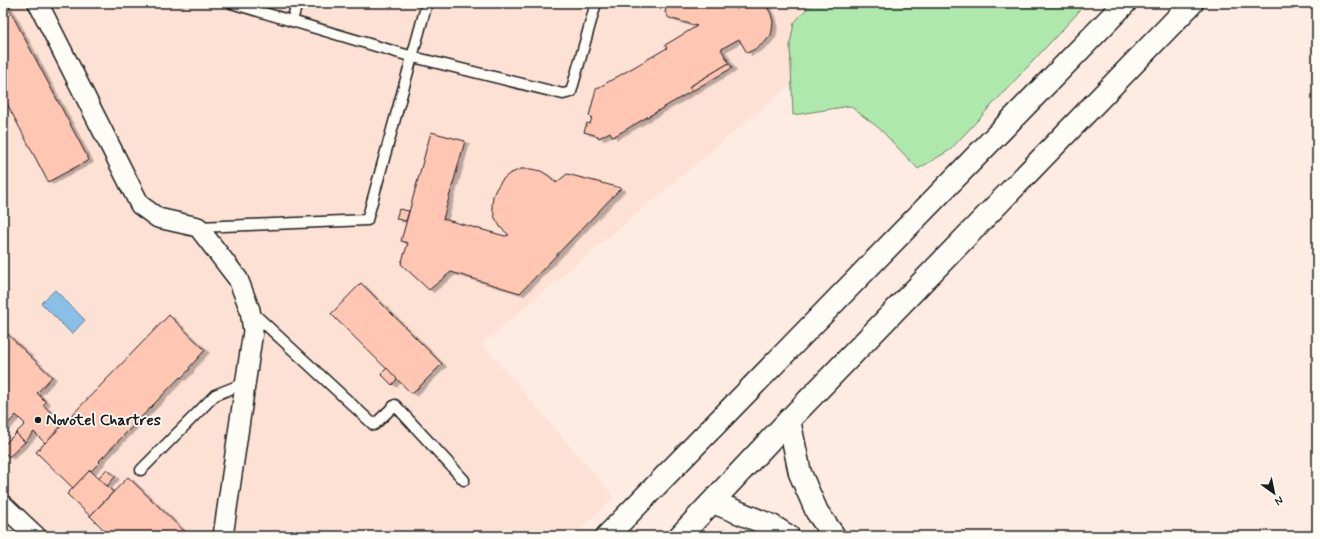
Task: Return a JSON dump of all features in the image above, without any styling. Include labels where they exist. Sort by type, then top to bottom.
[{"type":"main road","points":[[607,536],[1126,3]]},
{"type":"main road","points":[[680,536],[789,420],[1192,3]]},
{"type":"main road","points":[[789,420],[800,473],[817,512],[834,536]]},
{"type":"main road","points":[[713,502],[772,526],[788,536]]},
{"type":"street","points":[[38,3],[140,205],[158,218],[198,226],[238,279],[250,310],[253,331],[223,536]]},
{"type":"street","points":[[3,505],[36,536]]},
{"type":"lane","points":[[231,3],[413,57],[563,94],[571,92],[596,3]]},
{"type":"lane","points":[[292,21],[297,3]]},
{"type":"lane","points":[[198,226],[367,220],[427,3]]},
{"type":"lane","points":[[250,310],[374,425],[396,405],[464,480]]},
{"type":"lane","points":[[141,470],[215,395],[245,383]]},
{"type":"shaded area","points":[[3,3],[816,3],[822,58],[482,344],[614,497],[573,536],[3,536]]},
{"type":"shaded area","points":[[724,527],[751,536],[713,536]]},
{"type":"green space","points":[[812,3],[1085,3],[1076,15],[950,150],[918,169],[879,128],[850,106],[793,115],[790,44],[794,23]]},
{"type":"water","points":[[55,290],[85,320],[72,334],[41,303]]},
{"type":"building","points":[[3,3],[6,3],[89,160],[48,182],[3,96]]},
{"type":"building","points":[[668,3],[730,3],[737,9],[742,3],[750,5],[751,3],[765,3],[771,14],[773,22],[771,35],[757,48],[747,53],[739,39],[721,49],[729,63],[689,87],[692,91],[613,137],[610,132],[599,138],[598,136],[584,132],[587,123],[590,124],[592,117],[589,116],[596,89],[667,48],[665,45],[697,26],[669,18],[665,12]]},
{"type":"building","points":[[730,3],[742,3],[737,9]]},
{"type":"building","points":[[729,63],[732,68],[692,91],[689,87]]},
{"type":"building","points":[[431,132],[465,141],[443,219],[505,236],[509,235],[501,228],[495,218],[492,206],[493,196],[502,180],[509,174],[521,169],[541,171],[556,183],[567,174],[621,188],[520,293],[451,272],[429,290],[401,264],[408,243],[401,241]]},
{"type":"building","points":[[399,209],[409,211],[406,221],[396,219]]},
{"type":"building","points":[[361,283],[442,364],[412,394],[331,314]]},
{"type":"building","points":[[169,315],[205,350],[189,368],[190,369],[181,378],[180,377],[99,461],[100,462],[73,488],[36,452]]},
{"type":"building","points":[[3,330],[52,377],[37,393],[46,402],[43,405],[61,422],[66,417],[68,419],[45,443],[34,432],[25,442],[16,433],[25,424],[16,415],[3,429]]},
{"type":"building","points":[[387,368],[397,379],[392,385],[381,374]]},
{"type":"building","points":[[16,433],[25,442],[9,457],[3,451],[3,446]]},
{"type":"building","points":[[107,469],[115,477],[107,486],[98,478]]},
{"type":"building","points":[[90,470],[113,492],[90,516],[67,494]]},
{"type":"building","points":[[128,477],[189,536],[110,536],[90,516]]},
{"type":"place","name":"Novotel Chartres","points":[[38,420]]}]
